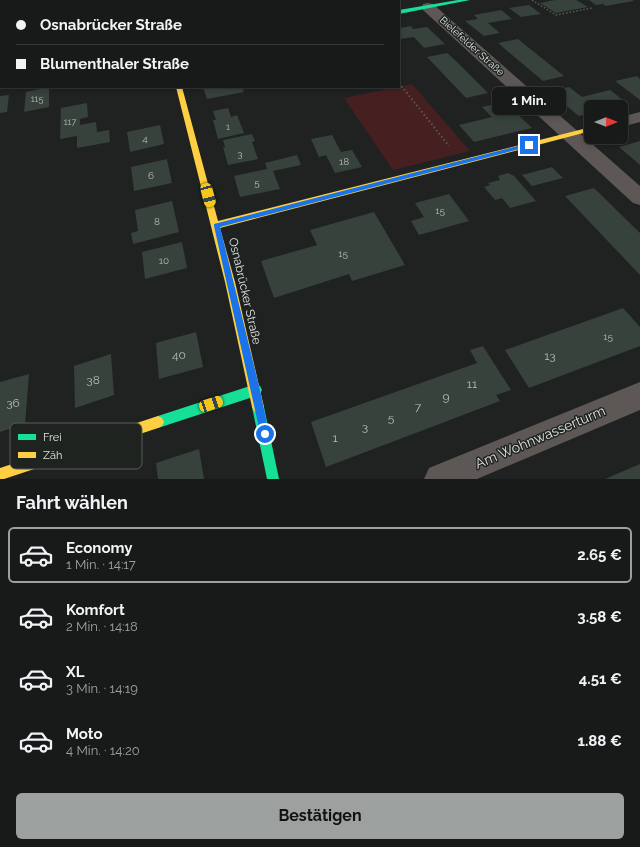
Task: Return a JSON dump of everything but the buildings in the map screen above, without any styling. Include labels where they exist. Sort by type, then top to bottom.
[{"type":"street","points":[[400,12],[461,0]]},
{"type":"street","name":"Bielefelder Straße","points":[[428,7],[640,198]]},
{"type":"street","name":"Osnabrücker Straße","points":[[179,88],[217,226],[256,390],[273,479]]},
{"type":"street","points":[[628,120],[640,117]]},
{"type":"street","points":[[217,226],[584,131]]},
{"type":"street","points":[[142,427],[256,390]]},
{"type":"street","name":"Am Wohnwasserturm","points":[[440,479],[639,398]]},
{"type":"street","points":[[0,474],[15,469]]},
{"type":"path","points":[[532,0],[556,15],[592,8]]},
{"type":"path","points":[[400,84],[461,163]]},
{"type":"shaded area","points":[[412,84],[470,151],[393,170],[344,98],[393,88],[400,88],[400,86]]},
{"type":"traffic: fast","points":[[400,12],[467,0]]},
{"type":"traffic: fast","points":[[158,422],[256,390]]},
{"type":"traffic: fast","points":[[258,407],[273,479]]},
{"type":"traffic: slow","points":[[179,88],[230,282],[258,407]]},
{"type":"traffic: slow","points":[[217,225],[584,131]]},
{"type":"traffic: slow","points":[[142,427],[158,422]]},
{"type":"traffic: slow","points":[[0,474],[15,469]]},
{"type":"route","points":[[265,434],[217,226],[529,145]]}]
